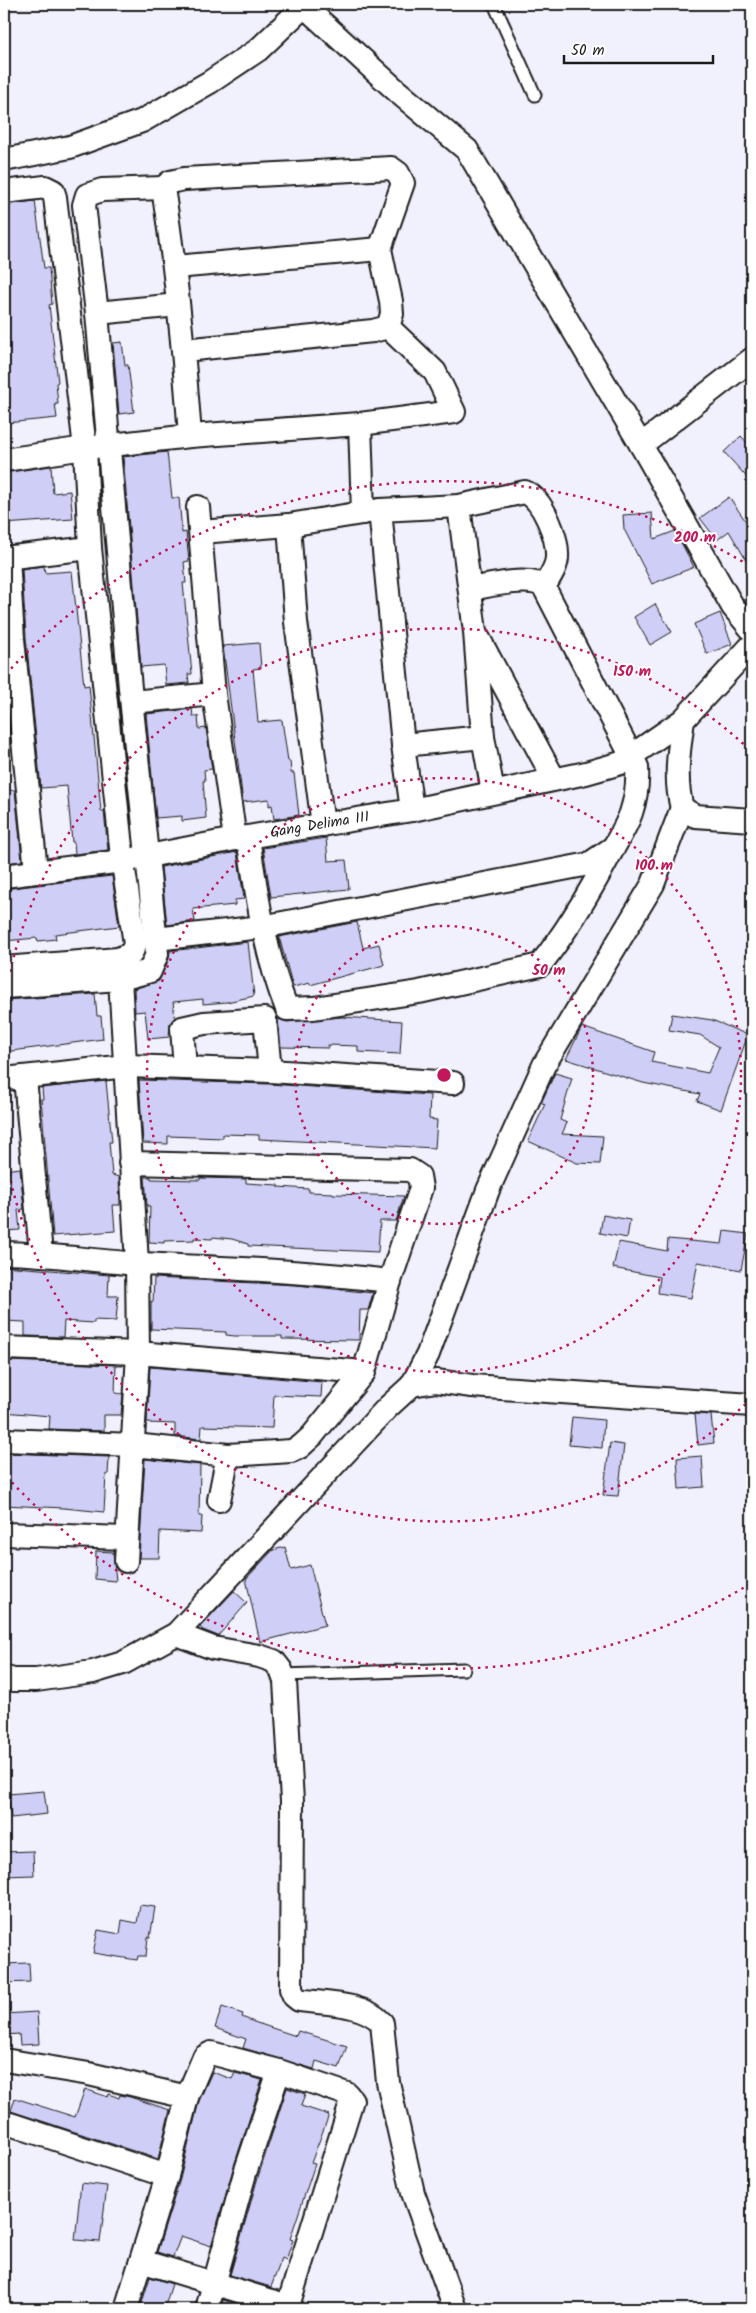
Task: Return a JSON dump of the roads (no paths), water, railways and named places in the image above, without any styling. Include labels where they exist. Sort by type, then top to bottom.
[{"type":"street","points":[[4,160],[70,147],[142,121],[210,82],[258,50],[306,5],[398,92],[467,150],[641,445],[733,608],[752,630]]},
{"type":"street","points":[[4,987],[120,978],[150,971],[157,954],[146,855],[97,313],[84,205],[87,195],[102,190],[163,188],[170,182],[184,179],[391,168],[398,173],[403,183],[380,249],[391,301],[392,314],[388,327]]},
{"type":"street","points":[[4,192],[45,187],[53,191],[85,448],[90,548],[123,861],[135,944],[131,954],[118,959],[4,968]]},
{"type":"street","points":[[163,188],[175,267],[184,350],[190,436]]},
{"type":"street","points":[[175,267],[380,249]]},
{"type":"street","points":[[97,313],[178,305]]},
{"type":"street","points":[[184,350],[373,331],[388,327]]},
{"type":"street","points":[[4,460],[85,448],[190,436],[360,424],[454,412],[435,372],[388,327]]},
{"type":"street","points":[[641,445],[752,358]]},
{"type":"street","points":[[360,424],[412,810]]},
{"type":"street","points":[[201,532],[289,525],[372,511],[459,506],[517,492],[525,492],[533,495],[550,523],[558,558],[544,586]]},
{"type":"street","points":[[459,506],[475,632],[483,737],[492,792]]},
{"type":"street","points":[[198,507],[214,694],[242,838],[262,927],[275,981],[287,1009],[314,1008],[418,992],[502,975],[540,965],[553,949],[591,890],[631,813],[638,782],[637,767],[544,586],[540,583],[527,581],[470,589]]},
{"type":"street","points":[[289,525],[296,622],[322,825]]},
{"type":"street","points":[[36,871],[13,730],[6,558],[90,548]]},
{"type":"street","points":[[475,632],[554,779]]},
{"type":"street","name":"Gang Delima III","points":[[4,876],[123,861],[146,855],[242,838],[412,810],[621,763],[683,720],[752,645]]},
{"type":"street","points":[[132,702],[214,694]]},
{"type":"street","points":[[4,1677],[13,1680],[36,1680],[89,1673],[123,1663],[176,1634],[388,1407],[412,1385],[428,1354],[488,1190],[544,1065],[653,884],[682,808],[678,795],[678,759],[683,720]]},
{"type":"street","points":[[403,745],[483,737]]},
{"type":"street","points":[[682,808],[695,816],[752,820]]},
{"type":"street","points":[[156,939],[262,927],[589,864],[613,848]]},
{"type":"street","points":[[120,978],[127,1066],[130,1163],[137,1263],[138,1353],[126,1561]]},
{"type":"street","points":[[184,1068],[182,1028],[204,1023],[264,1019],[270,1071]]},
{"type":"street","points":[[41,1254],[15,1078],[127,1066],[270,1071],[453,1083]]},
{"type":"street","points":[[4,1440],[134,1445],[228,1455],[291,1451],[300,1447],[312,1436],[364,1372],[390,1281],[421,1188],[419,1176],[410,1170],[130,1163]]},
{"type":"street","points":[[4,1253],[41,1254],[137,1263],[319,1273],[390,1281]]},
{"type":"street","points":[[4,1348],[138,1353],[364,1372]]},
{"type":"street","points":[[412,1385],[436,1381],[481,1386],[752,1405]]},
{"type":"street","points":[[219,1500],[228,1455]]},
{"type":"street","points":[[4,1534],[126,1538]]},
{"type":"street","points":[[176,1634],[213,1648],[259,1656],[274,1661],[283,1675],[292,1801],[291,1989],[294,1996],[299,2000],[366,2011],[382,2023],[388,2082],[413,2193],[455,2309]]},
{"type":"street","points":[[126,2309],[140,2261],[167,2176],[187,2097],[207,2054],[216,2053],[279,2071],[347,2094],[352,2100],[288,2308],[140,2261]]},
{"type":"street","points":[[4,2060],[89,2074],[187,2097]]},
{"type":"street","points":[[207,2309],[243,2182],[279,2071]]},
{"type":"street","points":[[10,2124],[167,2176]]},
{"type":"lane","points":[[494,4],[535,95]]},
{"type":"lane","points":[[283,1675],[464,1669]]}]
